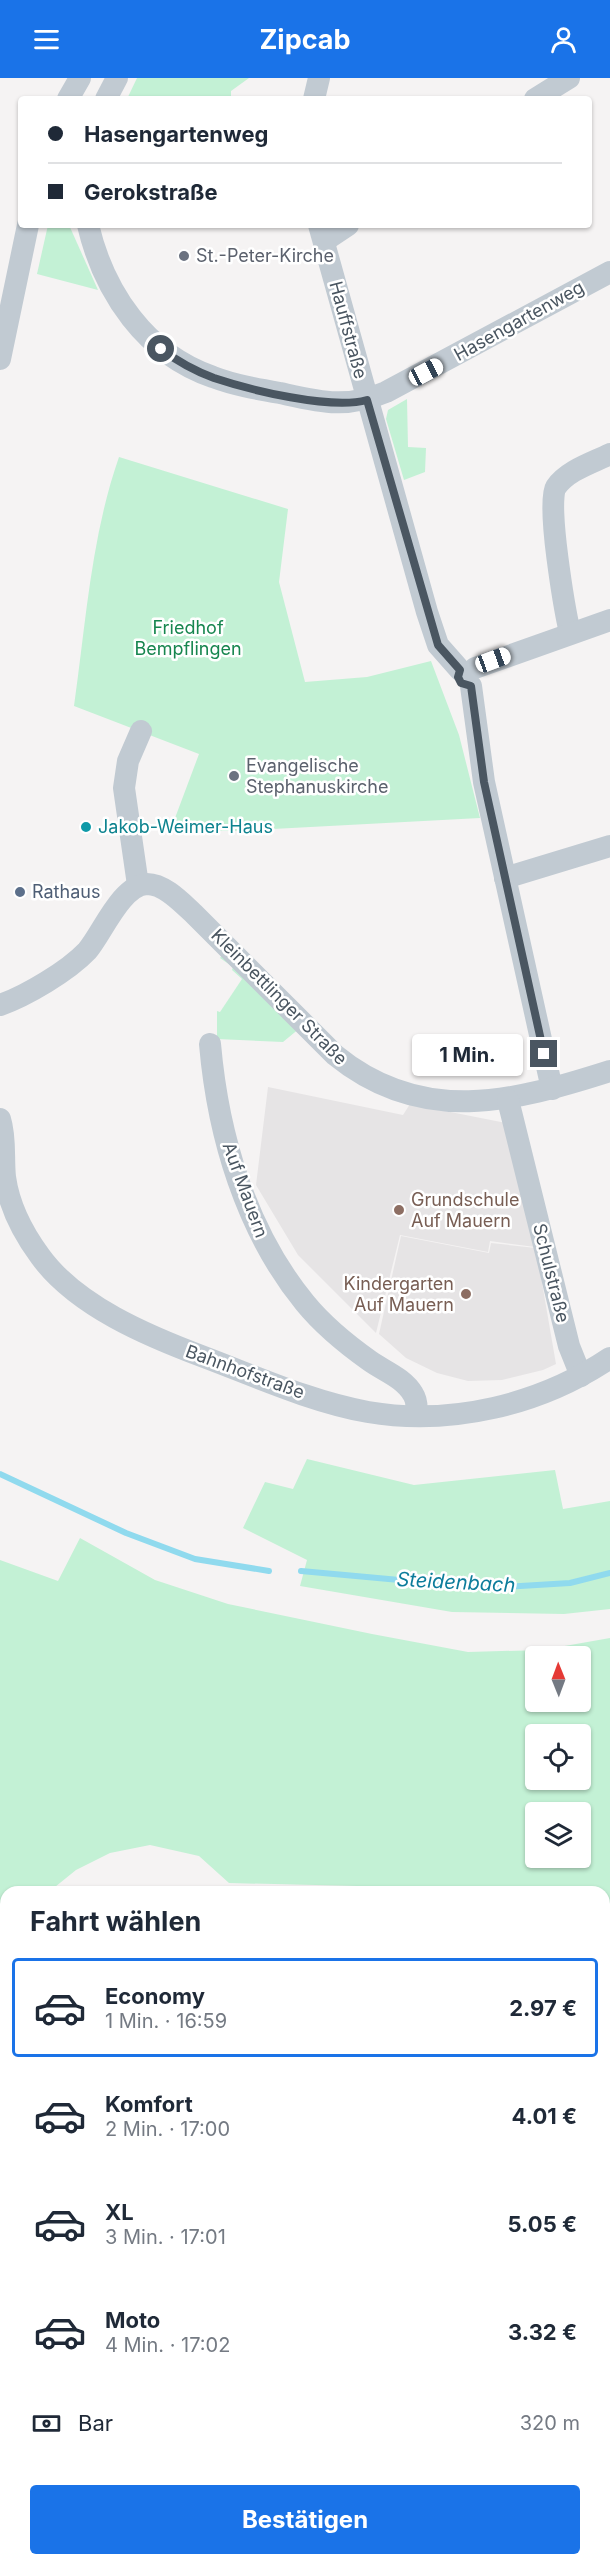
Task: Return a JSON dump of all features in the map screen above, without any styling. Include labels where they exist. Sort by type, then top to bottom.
[{"type":"street","points":[[71,96],[80,78]]},
{"type":"street","points":[[108,96],[117,78]]},
{"type":"street","points":[[315,96],[319,78]]},
{"type":"street","points":[[540,96],[569,78]]},
{"type":"street","points":[[1,352],[27,228]]},
{"type":"street","name":"Hasengartenweg","points":[[89,228],[103,269],[122,305],[146,336],[175,359],[213,378],[330,403],[367,400],[610,272]]},
{"type":"street","points":[[322,233],[338,228]]},
{"type":"street","name":"Hauffstraße","points":[[322,233],[367,400],[438,645],[468,675]]},
{"type":"street","points":[[570,633],[558,562],[552,502],[554,490],[575,471],[610,454]]},
{"type":"street","points":[[552,1089],[484,782],[468,675],[570,633],[610,620]]},
{"type":"street","points":[[0,1005],[38,986],[86,952],[123,898],[138,885],[124,788],[128,761],[141,731]]},
{"type":"street","points":[[505,878],[610,846]]},
{"type":"street","name":"Kleinbettlinger Straße","points":[[138,885],[158,886],[193,913],[351,1069],[409,1094],[455,1101],[508,1100],[610,1071]]},
{"type":"street","name":"Auf Mauern","points":[[210,1044],[221,1121],[250,1212],[267,1250],[318,1318],[354,1348],[407,1386],[415,1395],[416,1416]]},
{"type":"street","name":"Schulstraße","points":[[508,1100],[569,1346],[582,1376]]},
{"type":"street","name":"Bahnhofstraße","points":[[0,1119],[8,1192],[27,1236],[52,1270],[98,1306],[158,1339],[319,1399],[366,1412],[416,1416],[482,1411],[509,1405],[582,1376],[610,1358]]},
{"type":"shaded area","name":"Grundschule Auf Mauern","points":[[268,1087],[403,1115],[410,1104],[506,1123],[535,1247],[490,1241],[488,1252],[400,1235],[376,1333],[298,1255],[256,1185]]},
{"type":"shaded area","name":"Kindergarten Auf Mauern","points":[[401,1236],[489,1253],[491,1243],[536,1248],[556,1364],[543,1370],[502,1380],[468,1381],[437,1373],[406,1358],[379,1334]]},
{"type":"green space","points":[[137,78],[249,78],[231,91],[231,96],[128,96]]},
{"type":"green space","points":[[47,228],[70,228],[98,290],[37,274]]},
{"type":"green space","points":[[407,399],[408,447],[426,448],[425,472],[404,480],[386,419],[388,410]]},
{"type":"green space","name":"Friedhof Bempflingen","points":[[119,457],[288,509],[279,582],[305,682],[367,677],[431,661],[459,735],[480,818],[234,831],[189,831],[172,826],[199,754],[74,706],[96,549]]},
{"type":"green space","points":[[225,951],[300,1028],[283,1042],[217,1039],[217,1011],[220,1012],[242,979],[232,970],[233,967],[220,958]]},
{"type":"green space","points":[[307,1459],[414,1485],[555,1470],[563,1509],[610,1501],[610,1609],[564,1614],[452,1612],[300,1586],[307,1560],[243,1528],[265,1482],[293,1489]]},
{"type":"green space","points":[[80,1538],[155,1580],[228,1604],[468,1652],[525,1650],[525,1712],[591,1712],[591,1646],[565,1646],[610,1638],[610,1886],[356,1886],[229,1883],[199,1856],[150,1845],[110,1853],[76,1870],[56,1886],[0,1886],[0,1560],[58,1581]]},
{"type":"waterway","name":"Steidenbach","points":[[0,1474],[126,1533],[195,1559],[269,1571]]},
{"type":"waterway","name":"Steidenbach","points":[[301,1571],[487,1588],[570,1583],[610,1573]]},
{"type":"place","name":"St.-Peter-Kirche","points":[[184,256]]},
{"type":"place","name":"Evangelische Stephanuskirche","points":[[234,776]]},
{"type":"place","name":"Jakob-Weimer-Haus","points":[[86,827]]},
{"type":"place","name":"Rathaus","points":[[20,892]]},
{"type":"place","name":"Grundschule Auf Mauern","points":[[399,1210]]},
{"type":"place","name":"Kindergarten Auf Mauern","points":[[466,1294]]},
{"type":"route","points":[[161,349],[190,368],[213,378],[241,385],[330,403],[346,404],[367,400],[438,645],[451,663],[460,670],[458,677],[461,683],[471,686],[484,782],[544,1054]]}]
